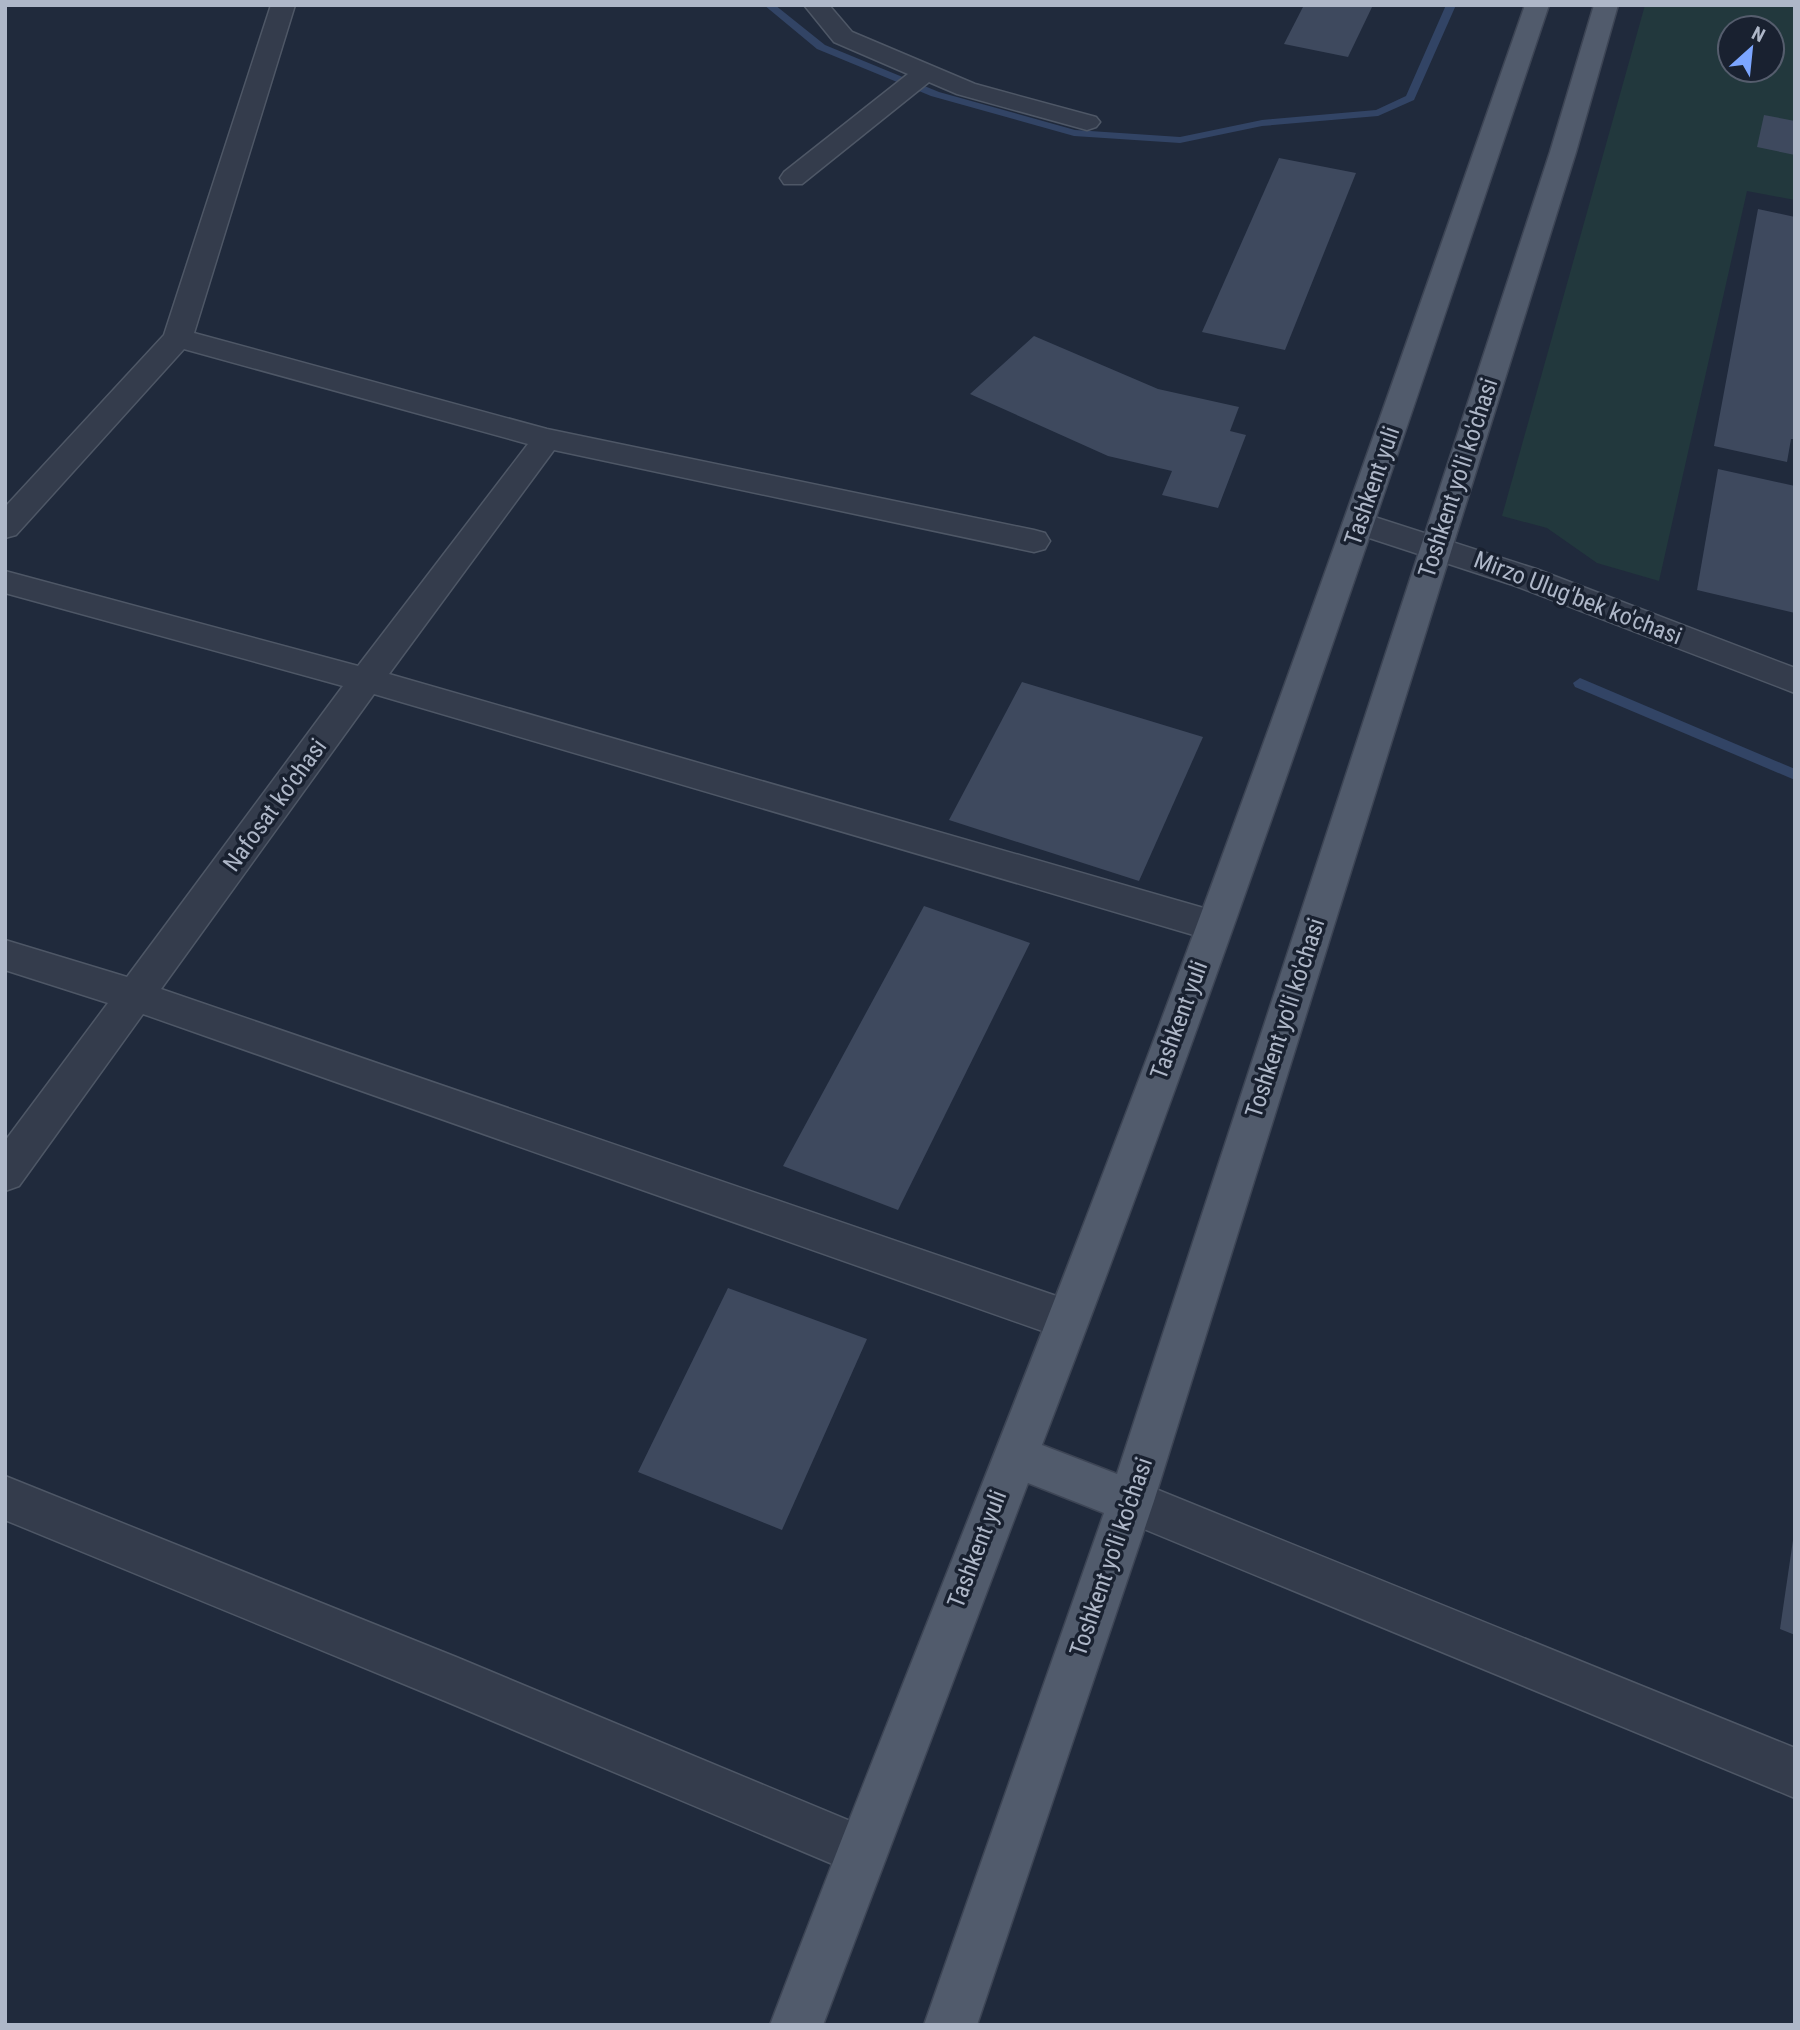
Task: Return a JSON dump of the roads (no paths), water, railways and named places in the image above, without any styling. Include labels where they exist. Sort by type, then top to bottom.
[{"type":"main road","name":"Tashkent yuli","points":[[796,2025],[1013,1456],[1068,1320],[1214,926],[1359,523],[1537,5]]},
{"type":"main road","name":"Toshkent yo'li ko'chasi","points":[[950,2025],[1131,1501],[1563,152],[1606,5]]},
{"type":"main road","points":[[1013,1456],[1131,1501]]},
{"type":"street","points":[[5,527],[178,338],[283,5]]},
{"type":"street","points":[[816,5],[843,37],[916,80],[966,89],[1087,122]]},
{"type":"street","points":[[793,178],[916,80]]},
{"type":"street","points":[[178,338],[547,439],[1034,541]]},
{"type":"street","name":"Nafosat ko‘chasi","points":[[5,1173],[366,680],[547,439]]},
{"type":"street","name":"Mirzo Ulug'bek ko'chasi","points":[[1359,523],[1437,545],[1795,681]]},
{"type":"street","points":[[5,582],[366,680],[1214,926]]},
{"type":"street","points":[[5,955],[136,996],[1068,1320]]},
{"type":"street","points":[[5,1498],[456,1681],[861,1851]]},
{"type":"street","points":[[1131,1501],[1795,1773]]},
{"type":"waterway","points":[[769,5],[821,47],[935,94],[1074,133],[1180,140],[1262,123],[1378,113],[1410,98],[1451,5]]},
{"type":"waterway","points":[[1580,683],[1795,775]]}]
